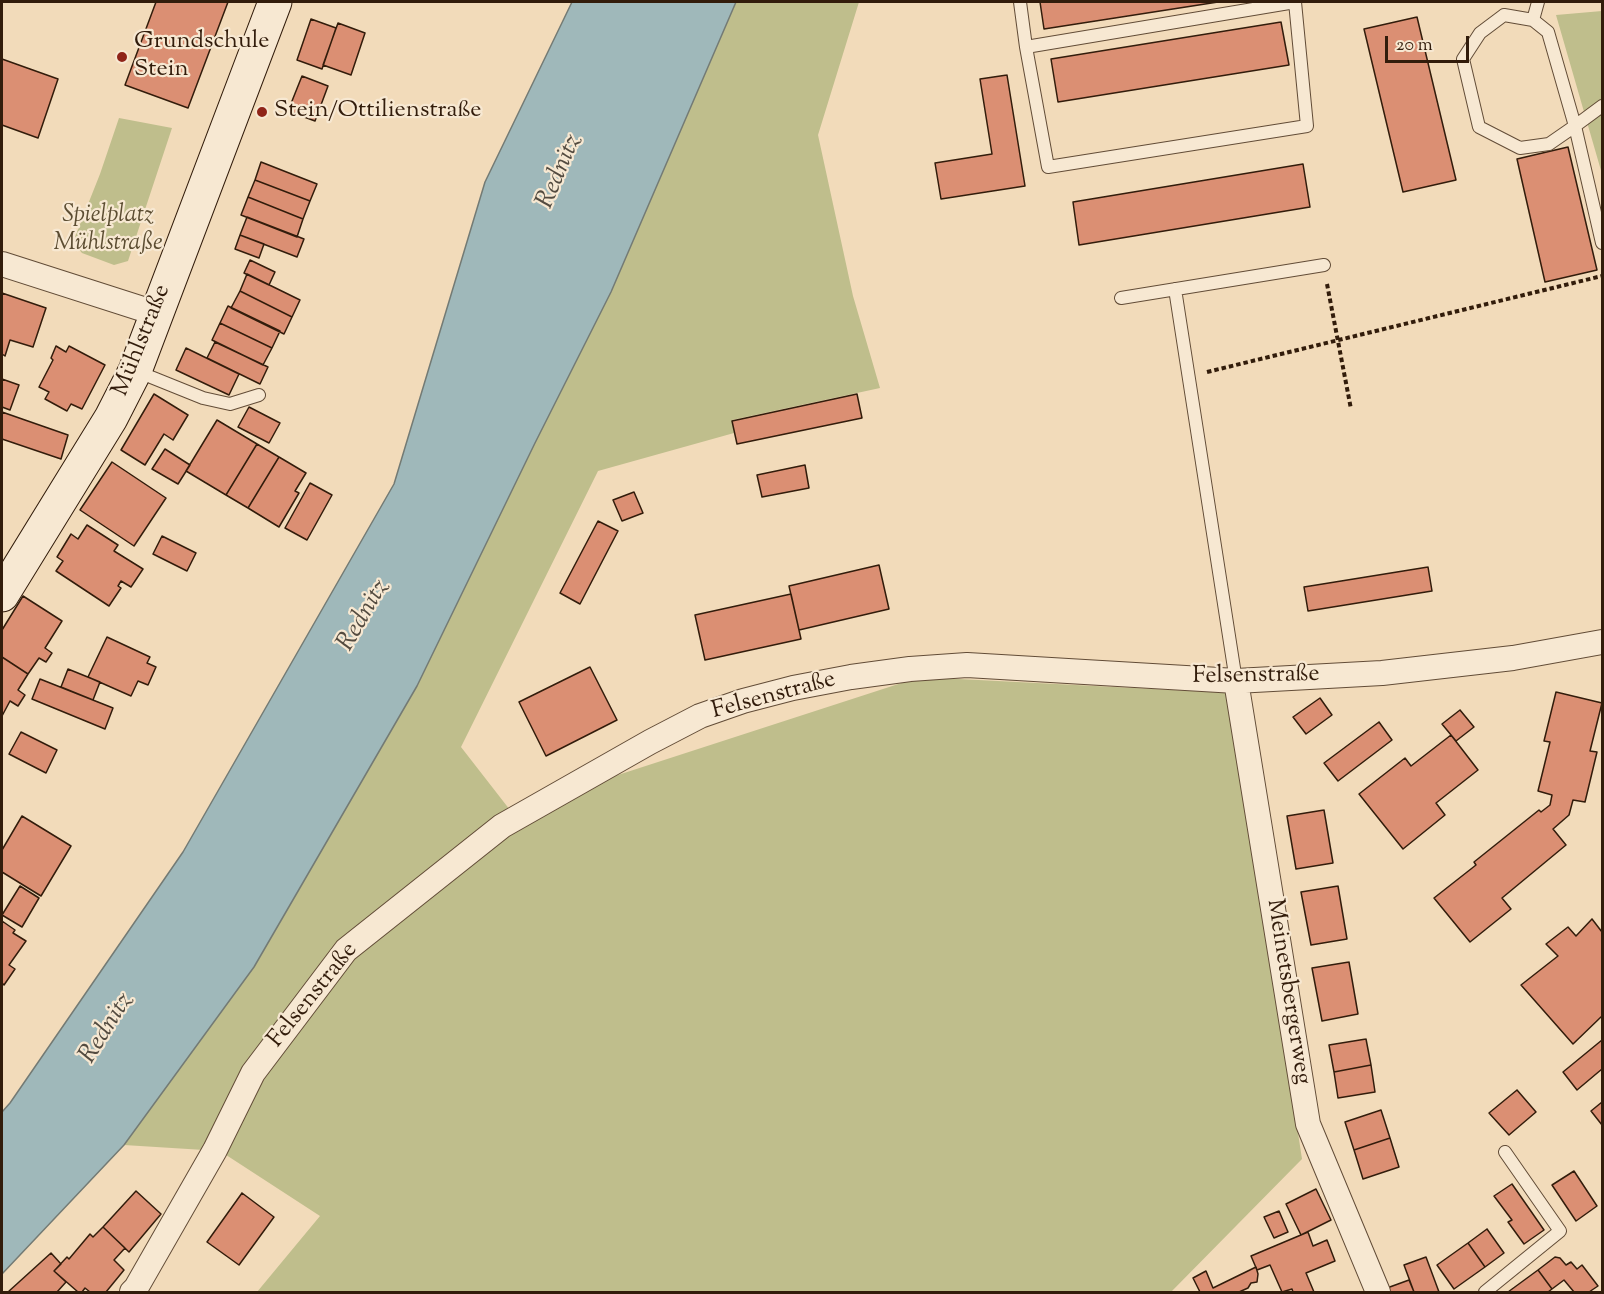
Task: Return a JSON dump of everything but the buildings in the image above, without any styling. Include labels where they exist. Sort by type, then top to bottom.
[{"type":"street","name":"Mühlstraße","points":[[2,595],[106,426],[135,371],[275,2]]},
{"type":"street","points":[[2,264],[155,314]]},
{"type":"street","name":"Felsenstraße","points":[[132,1293],[215,1150],[253,1073],[346,950],[502,826],[700,716],[793,688],[910,669],[967,665],[1236,681],[1382,673],[1513,658],[1602,642]]},
{"type":"street","name":"Meinetsbergerweg","points":[[1236,681],[1308,1124],[1378,1293]]},
{"type":"lane","points":[[1020,2],[1026,47],[1048,167],[1307,126],[1294,2],[1026,47]]},
{"type":"lane","points":[[1533,20],[1538,2]]},
{"type":"lane","points":[[1602,106],[1575,126],[1549,144],[1520,148],[1479,127],[1462,59],[1480,33],[1504,15],[1533,20],[1548,32],[1575,126],[1602,243]]},
{"type":"lane","points":[[1121,298],[1324,265]]},
{"type":"lane","points":[[1175,289],[1236,681]]},
{"type":"lane","points":[[135,371],[204,398],[230,404],[260,395]]},
{"type":"lane","points":[[1485,1293],[1560,1231],[1505,1152]]},
{"type":"path","points":[[1324,265],[1351,409]]},
{"type":"path","points":[[1189,376],[1602,276]]},
{"type":"green space","points":[[736,2],[859,2],[818,135],[853,296],[880,388],[732,420],[734,433],[598,471],[461,747],[510,810],[920,677],[1231,693],[1302,1159],[1171,1292],[257,1292],[320,1216],[220,1151],[124,1145],[254,967],[417,686],[611,292]]},
{"type":"green space","points":[[1602,11],[1602,174],[1556,15]]},
{"type":"green space","name":"Spielplatz Mühlstraße","points":[[119,118],[172,128],[128,261],[114,265],[82,253],[73,242]]},
{"type":"water","name":"Rednitz","points":[[572,2],[736,2],[611,292],[417,686],[254,967],[124,1145],[2,1274],[2,1112],[183,852],[394,484],[485,182]]},
{"type":"place","name":"Grundschule Stein","points":[[122,57]]},
{"type":"place","name":"Stein/Ottilienstraße","points":[[262,112]]}]
